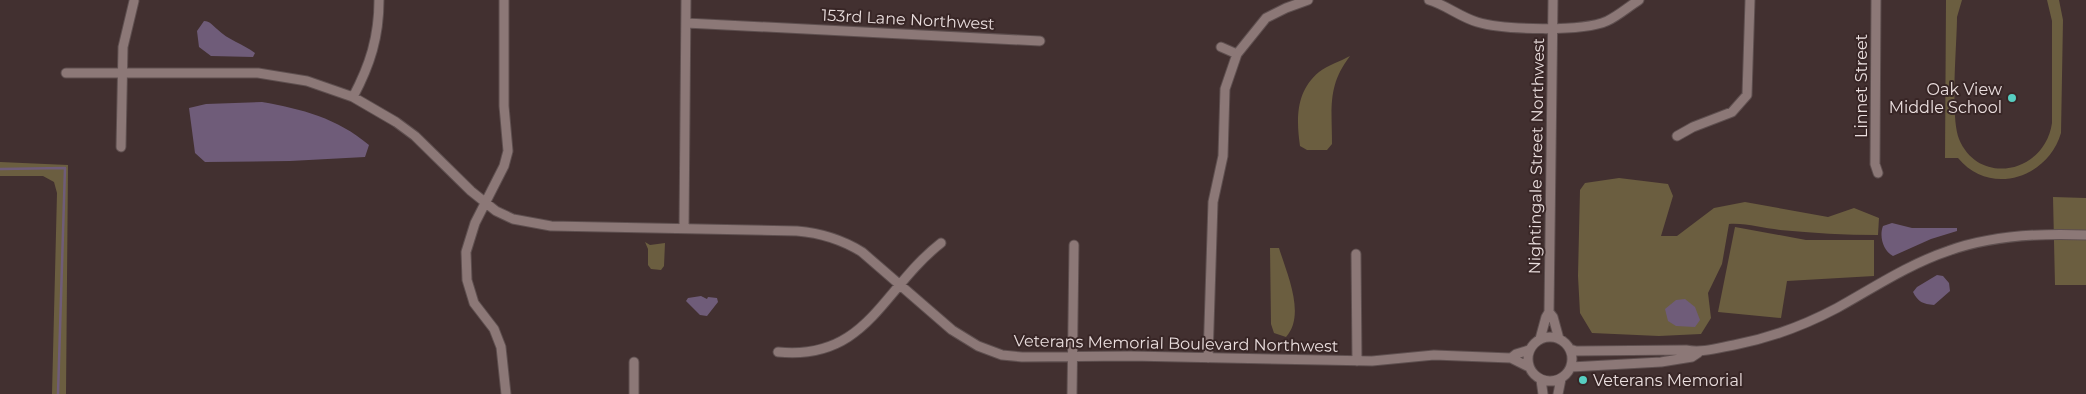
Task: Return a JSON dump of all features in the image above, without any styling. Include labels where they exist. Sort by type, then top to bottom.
[{"type":"street","points":[[353,97],[365,74],[375,46],[379,22],[379,0]]},
{"type":"street","points":[[504,0],[504,106],[508,151],[504,166],[485,203],[466,252],[466,280],[474,302],[494,329],[501,347],[506,394]]},
{"type":"street","points":[[684,228],[686,0]]},
{"type":"street","points":[[1208,358],[1213,202],[1223,156],[1225,89],[1237,54],[1266,18],[1308,0]]},
{"type":"street","points":[[1429,0],[1444,5],[1475,22],[1492,26],[1552,27],[1582,27],[1606,22],[1639,0]]},
{"type":"street","name":"Nightingale Street Northwest","points":[[1553,0],[1549,312],[1559,339],[1570,349]]},
{"type":"street","points":[[1677,136],[1693,126],[1732,112],[1747,95],[1750,0]]},
{"type":"street","name":"Linnet Street","points":[[1876,0],[1875,164],[1878,172]]},
{"type":"street","points":[[121,147],[124,74],[123,47],[134,1]]},
{"type":"street","name":"153rd Lane Northwest","points":[[686,23],[1040,41]]},
{"type":"street","points":[[1221,47],[1237,54]]},
{"type":"street","name":"Veterans Memorial Boulevard Northwest","points":[[66,73],[258,74],[307,81],[353,97],[374,108],[415,136],[485,203],[514,219],[537,224],[797,231],[831,237],[848,243],[862,252],[952,330],[978,346],[1002,355],[1072,358],[1131,356],[1357,361],[1424,355],[1510,358],[1529,366]]},
{"type":"street","points":[[1558,394],[1561,379],[1571,367],[1570,349],[1576,351],[1686,350],[1698,352],[1759,340],[1814,319],[1915,264],[1947,251],[1992,239],[2086,235]]},
{"type":"street","points":[[778,352],[798,354],[813,352],[843,341],[869,322],[918,262],[941,243]]},
{"type":"street","points":[[1072,394],[1074,245]]},
{"type":"street","points":[[1356,254],[1357,361]]},
{"type":"street","name":"Nightingale Street Northwest","points":[[1529,350],[1540,339],[1549,312]]},
{"type":"street","points":[[1540,339],[1546,337],[1559,339]]},
{"type":"street","points":[[1510,358],[1529,350],[1529,366],[1535,376],[1548,382],[1561,379]]},
{"type":"street","points":[[1571,367],[1661,362],[1692,357],[1698,352]]},
{"type":"street","points":[[634,362],[634,394]]},
{"type":"street","points":[[1541,380],[1543,394]]},
{"type":"shaded area","points":[[1946,0],[1962,0],[1957,17],[1955,80],[1956,129],[1959,139],[1968,154],[1981,164],[1995,168],[2010,168],[2025,163],[2037,153],[2047,140],[2052,123],[2052,21],[2047,0],[2059,0],[2063,20],[2061,133],[2054,149],[2044,161],[2031,171],[2017,177],[2001,179],[1986,177],[1971,170],[1958,158],[1945,158]]},
{"type":"shaded area","points":[[204,21],[209,22],[221,33],[255,53],[253,57],[211,56],[199,47],[197,31]]},
{"type":"shaded area","points":[[1350,56],[1337,77],[1334,88],[1332,98],[1332,144],[1327,150],[1307,150],[1300,146],[1298,125],[1299,106],[1302,96],[1311,79],[1319,72]]},
{"type":"shaded area","points":[[262,102],[291,108],[332,121],[369,145],[365,157],[290,161],[205,162],[195,153],[189,108],[206,104]]},
{"type":"shaded area","points":[[0,162],[68,165],[66,394],[52,394],[57,193],[54,182],[43,176],[0,176]]},
{"type":"shaded area","points":[[1619,178],[1668,184],[1673,196],[1661,236],[1677,236],[1714,208],[1745,202],[1828,217],[1854,208],[1879,218],[1878,235],[1805,232],[1729,224],[1722,264],[1708,293],[1711,318],[1701,334],[1659,336],[1592,333],[1580,313],[1578,276],[1580,190],[1585,183]]},
{"type":"shaded area","points":[[2053,197],[2086,198],[2086,285],[2055,285]]},
{"type":"shaded area","points":[[1892,223],[1912,228],[1957,228],[1957,231],[1931,239],[1893,256],[1884,247],[1881,234],[1883,226]]},
{"type":"shaded area","points":[[1735,227],[1806,240],[1874,240],[1874,276],[1787,281],[1781,318],[1718,312]]},
{"type":"shaded area","points":[[645,242],[650,245],[665,243],[664,266],[661,270],[651,269],[648,265],[648,249]]},
{"type":"shaded area","points":[[1270,248],[1279,248],[1293,294],[1294,317],[1292,328],[1286,337],[1274,333],[1271,324]]},
{"type":"shaded area","points":[[1937,275],[1943,276],[1949,283],[1950,291],[1934,305],[1921,302],[1913,292],[1917,287]]},
{"type":"shaded area","points":[[701,296],[707,299],[708,297],[717,298],[718,302],[707,316],[700,315],[686,301],[688,298]]},
{"type":"shaded area","points":[[1685,299],[1695,307],[1700,320],[1695,327],[1676,326],[1668,321],[1665,309],[1676,300]]},
{"type":"waterway","points":[[0,169],[65,168],[58,394]]},
{"type":"place","name":"Oak View Middle School","points":[[2012,98]]},
{"type":"place","name":"Veterans Memorial","points":[[1583,380]]}]
